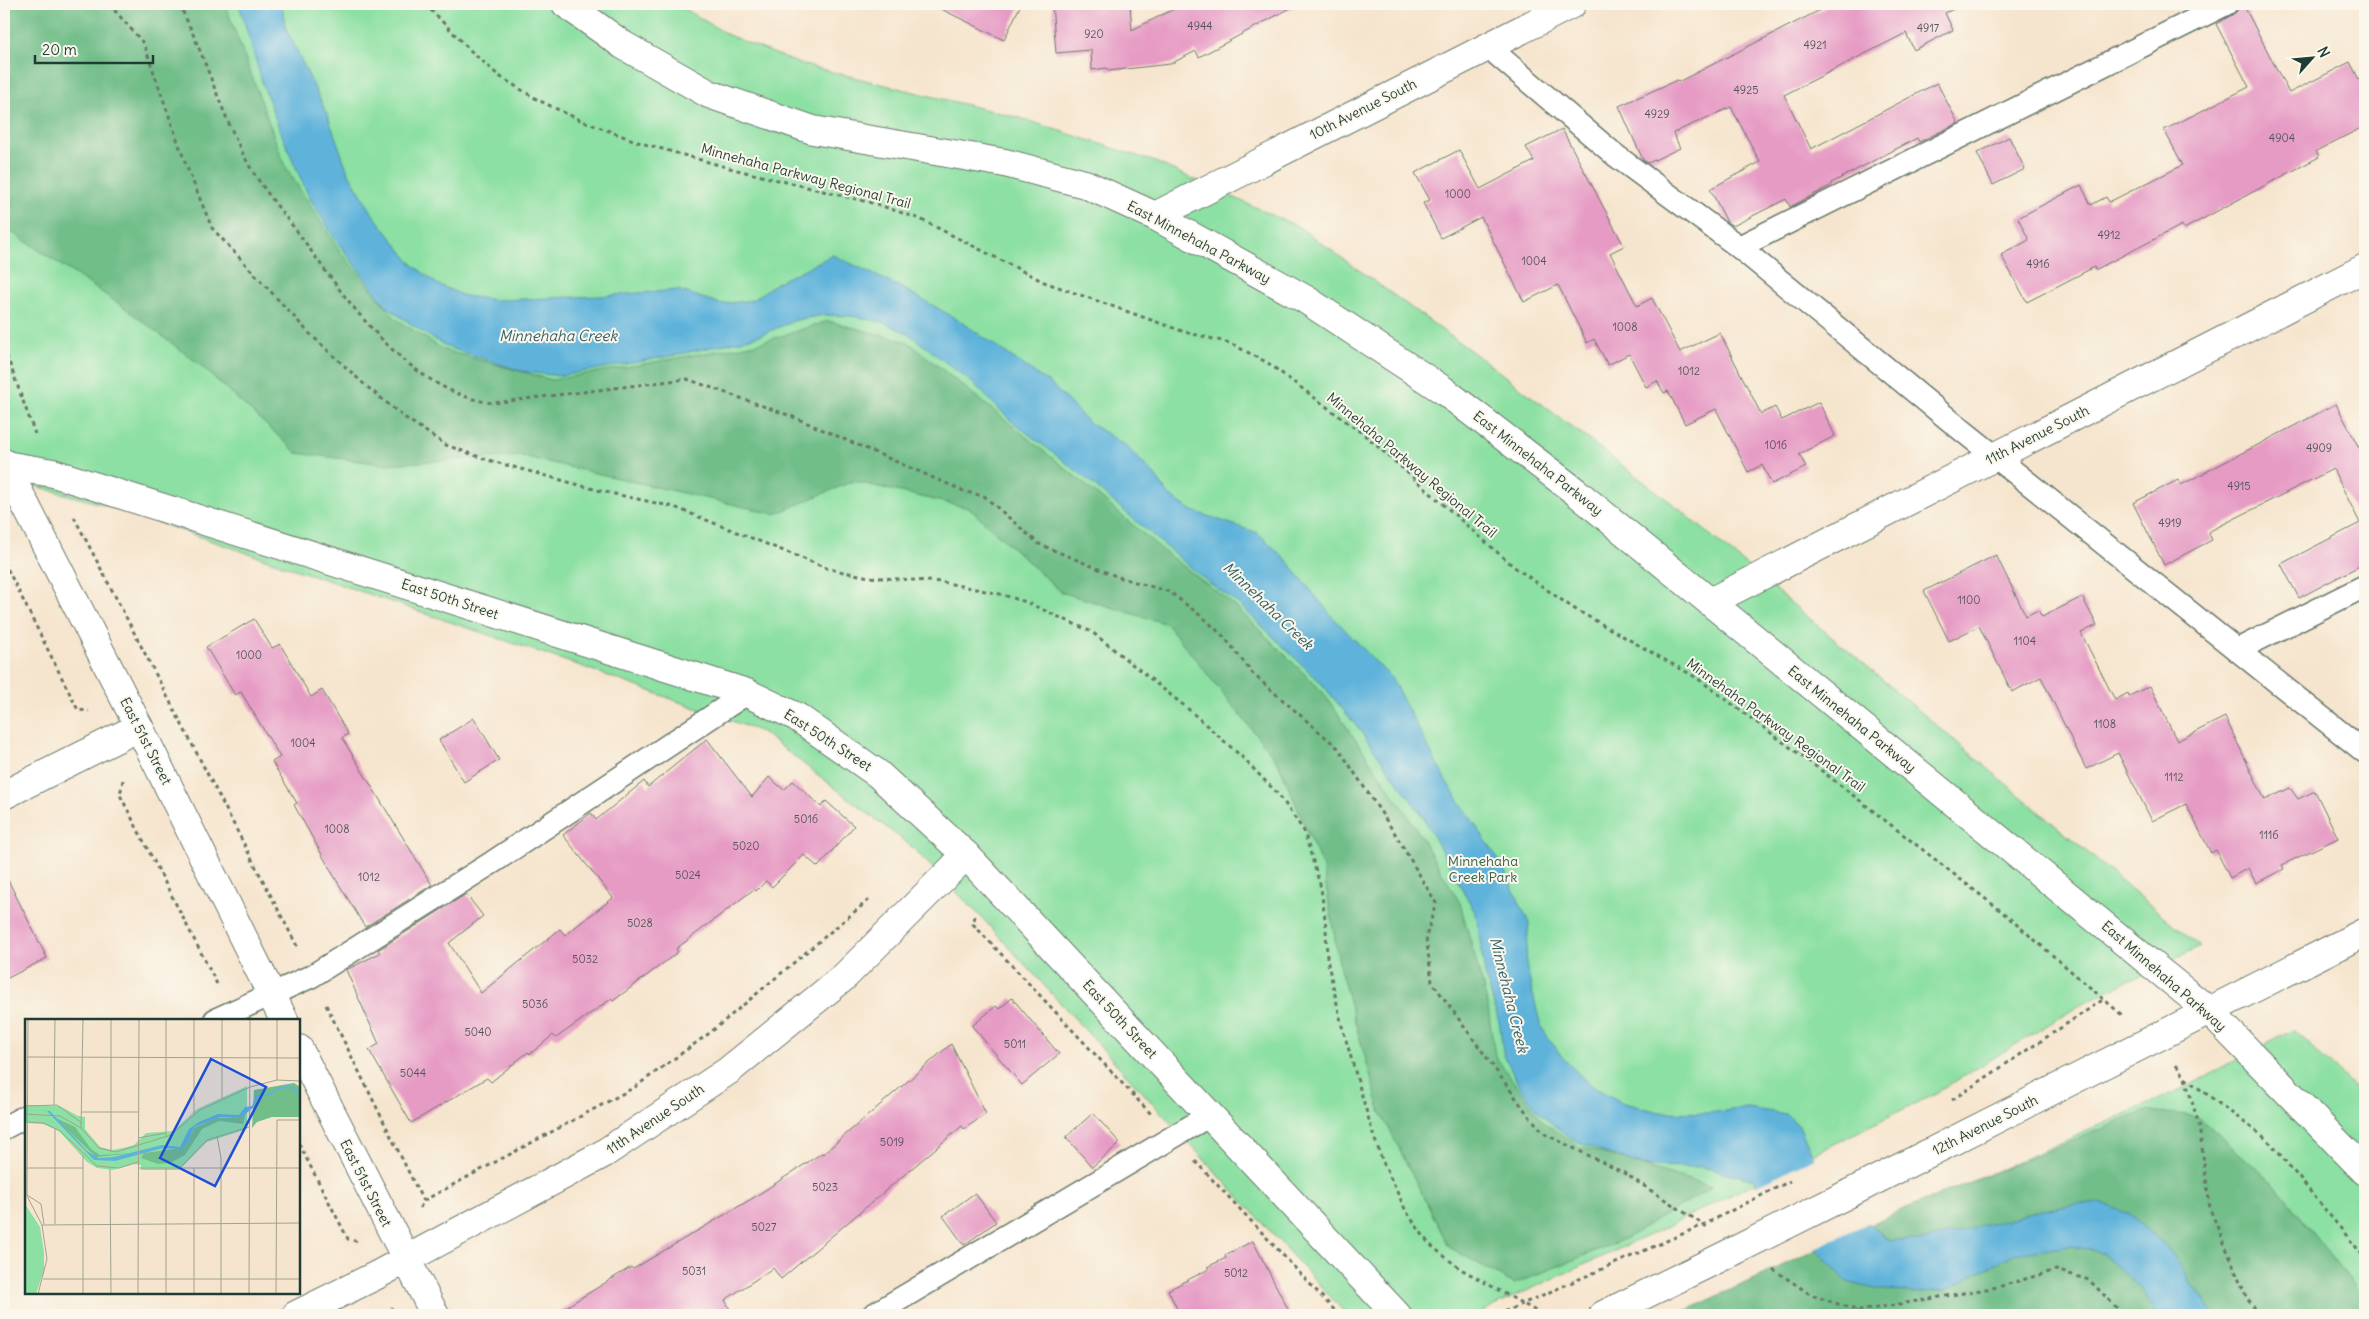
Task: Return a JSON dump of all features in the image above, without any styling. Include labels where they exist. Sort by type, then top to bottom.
[{"type":"street","name":"East Minnehaha Parkway","points":[[566,4],[623,45],[709,94],[813,130],[1005,163],[1076,182],[1155,216],[1305,299],[1443,390],[1576,492],[2209,1011],[2365,1171]]},
{"type":"street","name":"10th Avenue South","points":[[1155,216],[1572,4]]},
{"type":"street","name":"11th Avenue South","points":[[1710,602],[2365,268]]},
{"type":"street","name":"East 50th Street","points":[[4,464],[52,473],[747,693],[797,718],[878,774],[966,855],[1397,1315]]},
{"type":"street","name":"East 51st Street","points":[[4,464],[140,727],[284,1019]]},
{"type":"street","points":[[4,795],[140,727]]},
{"type":"street","name":"11th Avenue South","points":[[296,1315],[603,1154],[728,1071],[844,977],[966,855]]},
{"type":"street","name":"12th Avenue South","points":[[1603,1315],[1850,1193],[2365,932]]},
{"type":"street","name":"East 51st Street","points":[[300,1052],[435,1315]]},
{"type":"lane","points":[[1740,247],[2226,4]]},
{"type":"lane","points":[[1487,46],[1615,155],[1740,247],[1995,456],[2365,752]]},
{"type":"lane","points":[[2237,650],[2365,586]]},
{"type":"lane","points":[[223,1016],[272,996],[312,976],[493,862],[747,693]]},
{"type":"lane","points":[[873,1315],[1210,1116]]},
{"type":"lane","points":[[4,1128],[25,1117]]},
{"type":"path","points":[[109,4],[144,44],[180,149],[212,228],[309,333],[358,379],[404,417],[439,441],[488,460],[602,491],[674,507],[829,569],[869,577],[942,582],[1000,594],[1026,602],[1092,632],[1166,691],[1242,757],[1279,795],[1304,831],[1321,888],[1326,927],[1327,958],[1342,1026],[1373,1134],[1383,1162],[1406,1211],[1429,1244],[1459,1268],[1543,1315]]},
{"type":"path","points":[[179,4],[232,129],[261,183],[335,285],[395,353],[427,378],[462,396],[476,401],[493,403],[687,379],[791,416],[966,492],[984,496],[1039,544],[1118,577],[1170,592],[1206,620],[1226,638],[1254,675],[1338,748],[1396,835],[1436,903],[1426,937],[1432,982],[1530,1116],[1545,1134],[1624,1173],[1712,1230]]},
{"type":"path","name":"Minnehaha Parkway Regional Trail","points":[[425,4],[471,52],[499,76],[538,100],[580,120],[641,143],[733,169],[876,204],[920,219],[1044,282],[1185,332],[1230,344],[1268,363],[1367,437],[1513,566],[1573,608],[1698,678],[1822,771],[2000,911],[2117,1011]]},
{"type":"path","points":[[4,348],[36,436]]},
{"type":"path","points":[[79,526],[312,976],[423,1201]]},
{"type":"path","points":[[4,562],[78,710],[89,711]]},
{"type":"path","points":[[123,780],[120,795],[223,1016]]},
{"type":"path","points":[[418,1213],[423,1201],[635,1087],[711,1032],[877,892]]},
{"type":"path","points":[[1944,1104],[2104,999]]},
{"type":"path","points":[[2259,1315],[2246,1296],[2210,1209],[2199,1125],[2185,1078],[2268,1140],[2365,1258]]},
{"type":"path","points":[[300,1146],[348,1239],[360,1242]]},
{"type":"path","points":[[1497,1315],[1703,1225],[1754,1198]]},
{"type":"path","points":[[1770,1267],[1811,1296],[1858,1311]]},
{"type":"path","points":[[1840,1315],[1998,1287],[2056,1270],[2089,1280],[2124,1315]]},
{"type":"path","points":[[388,1315],[392,1306]]},
{"type":"green space","name":"Minnehaha Creek Park","points":[[4,4],[677,4],[728,35],[800,64],[1020,118],[1153,161],[1299,227],[1485,361],[1677,507],[2200,947],[2087,1001],[1936,1093],[1658,1231],[1474,1315],[1347,1315],[985,921],[912,847],[762,732],[589,669],[115,508],[4,477]]},
{"type":"green space","points":[[4,4],[225,4],[285,166],[337,247],[396,319],[444,350],[552,380],[756,344],[828,321],[908,342],[1081,481],[1166,553],[1234,605],[1322,691],[1411,820],[1460,903],[1487,1001],[1495,1056],[1542,1121],[1579,1146],[1712,1187],[1627,1238],[1514,1284],[1449,1247],[1381,1113],[1340,969],[1323,868],[1278,762],[1167,624],[1061,592],[969,508],[853,481],[775,514],[521,456],[384,464],[297,453],[199,364],[121,305],[4,227]]},
{"type":"green space","points":[[2293,1029],[2365,1097],[2365,1315],[1711,1315],[1906,1211],[2182,1089]]},
{"type":"green space","points":[[2146,1111],[2197,1116],[2274,1184],[2365,1299],[2365,1315],[1677,1315],[1899,1211]]},
{"type":"water","name":"Minnehaha Creek","points":[[239,4],[282,4],[285,26],[327,114],[348,172],[374,216],[412,264],[437,284],[464,296],[497,300],[601,296],[678,290],[721,304],[753,300],[776,283],[833,255],[904,289],[960,321],[1052,385],[1088,422],[1126,446],[1154,474],[1169,495],[1190,510],[1258,533],[1286,560],[1331,615],[1392,679],[1446,781],[1502,865],[1529,923],[1526,954],[1529,978],[1541,1027],[1562,1057],[1590,1085],[1621,1102],[1659,1112],[1709,1113],[1747,1108],[1786,1114],[1799,1126],[1814,1158],[1865,1221],[1890,1240],[1919,1240],[2043,1210],[2097,1202],[2130,1214],[2166,1246],[2214,1315],[2157,1315],[2154,1313],[2145,1293],[2102,1253],[2072,1246],[2014,1254],[1945,1290],[1914,1293],[1875,1289],[1847,1282],[1823,1256],[1759,1195],[1755,1180],[1702,1167],[1647,1166],[1605,1153],[1572,1139],[1540,1114],[1519,1086],[1503,1052],[1500,1026],[1485,974],[1476,914],[1422,815],[1359,729],[1321,683],[1240,605],[1204,579],[1082,475],[1010,420],[974,384],[909,334],[883,322],[851,316],[823,315],[796,320],[760,335],[739,341],[676,355],[559,376],[521,371],[447,347],[387,307],[333,236],[309,197],[281,133],[263,85]]},
{"type":"pier","points":[[1816,1157],[1870,1222],[1813,1249],[1757,1197],[1754,1187]]},
{"type":"building","points":[[931,4],[1021,4],[1004,40]]},
{"type":"building","points":[[1052,4],[1130,4],[1132,30],[1184,4],[1298,4],[1199,57],[1196,51],[1170,64],[1108,71],[1107,68],[1092,70],[1091,50],[1056,53]]},
{"type":"building","points":[[1832,4],[1964,4],[1945,13],[1953,30],[1914,50],[1906,33],[1784,95],[1811,149],[1937,83],[1958,123],[1919,142],[1917,138],[1831,183],[1832,185],[1790,207],[1786,199],[1733,226],[1727,222],[1710,189],[1760,162],[1731,107],[1673,133],[1680,148],[1648,163],[1643,160],[1619,106],[1677,80],[1678,82]]},
{"type":"building","points":[[2239,4],[2243,4],[2289,93],[2350,62],[2365,91],[2365,126],[2316,151],[2319,157],[2184,229],[2182,225],[2095,270],[2094,267],[2027,302],[2001,255],[2029,240],[2018,218],[2081,185],[2091,205],[2106,197],[2109,202],[2183,165],[2164,130],[2249,87],[2216,24],[2237,11]]},
{"type":"building","points":[[1562,129],[1624,246],[1610,253],[1637,306],[1652,298],[1680,352],[1720,333],[1761,414],[1775,407],[1782,420],[1819,402],[1835,436],[1799,454],[1806,467],[1772,484],[1762,465],[1748,472],[1716,409],[1685,424],[1668,391],[1664,393],[1657,381],[1646,387],[1629,354],[1608,365],[1594,339],[1587,343],[1558,285],[1524,302],[1481,217],[1441,238],[1423,203],[1430,200],[1415,173],[1459,150],[1480,189],[1534,161],[1526,147]]},
{"type":"building","points":[[2009,137],[2025,169],[1993,185],[1977,153]]},
{"type":"building","points":[[2336,404],[2365,459],[2365,563],[2299,598],[2281,564],[2360,523],[2333,469],[2208,532],[2212,540],[2164,565],[2133,503],[2178,480],[2181,485]]},
{"type":"building","points":[[1996,555],[2026,616],[2038,610],[2042,617],[2082,597],[2097,625],[2081,633],[2115,700],[2128,693],[2129,696],[2150,686],[2177,741],[2225,717],[2265,800],[2290,788],[2298,799],[2315,791],[2338,838],[2282,865],[2284,869],[2256,883],[2248,868],[2230,878],[2216,850],[2211,853],[2186,804],[2152,821],[2118,753],[2086,769],[2041,677],[2012,692],[1979,626],[1949,641],[1924,591]]},
{"type":"building","points":[[254,619],[272,648],[280,644],[311,697],[322,690],[348,734],[342,738],[432,885],[365,927],[334,876],[294,805],[297,803],[272,762],[280,757],[241,692],[235,695],[206,647]]},
{"type":"building","points":[[474,718],[499,760],[464,782],[439,740]]},
{"type":"building","points":[[707,739],[752,797],[769,777],[784,790],[793,781],[821,807],[826,801],[854,826],[818,867],[804,855],[772,887],[766,881],[756,891],[754,889],[676,949],[678,952],[613,1001],[611,999],[556,1038],[553,1035],[530,1054],[528,1052],[491,1082],[487,1078],[411,1123],[369,1050],[379,1044],[346,970],[380,953],[378,950],[466,894],[483,916],[449,943],[481,993],[560,929],[565,935],[613,898],[563,835],[591,813],[596,820],[644,781],[648,787]]},
{"type":"building","points":[[4,872],[47,958],[4,980]]},
{"type":"building","points":[[1012,998],[1059,1054],[1022,1085],[972,1026],[996,1006],[999,1009]]},
{"type":"building","points":[[951,1044],[986,1114],[964,1129],[962,1126],[781,1279],[773,1268],[725,1300],[733,1315],[553,1315],[631,1267],[633,1269],[753,1198],[823,1154]]},
{"type":"building","points":[[1093,1113],[1120,1143],[1092,1167],[1066,1137]]},
{"type":"building","points":[[975,1193],[996,1222],[964,1245],[943,1216]]},
{"type":"building","points":[[1253,1241],[1291,1315],[1180,1315],[1168,1290],[1209,1269],[1207,1267],[1226,1258],[1225,1255]]}]
